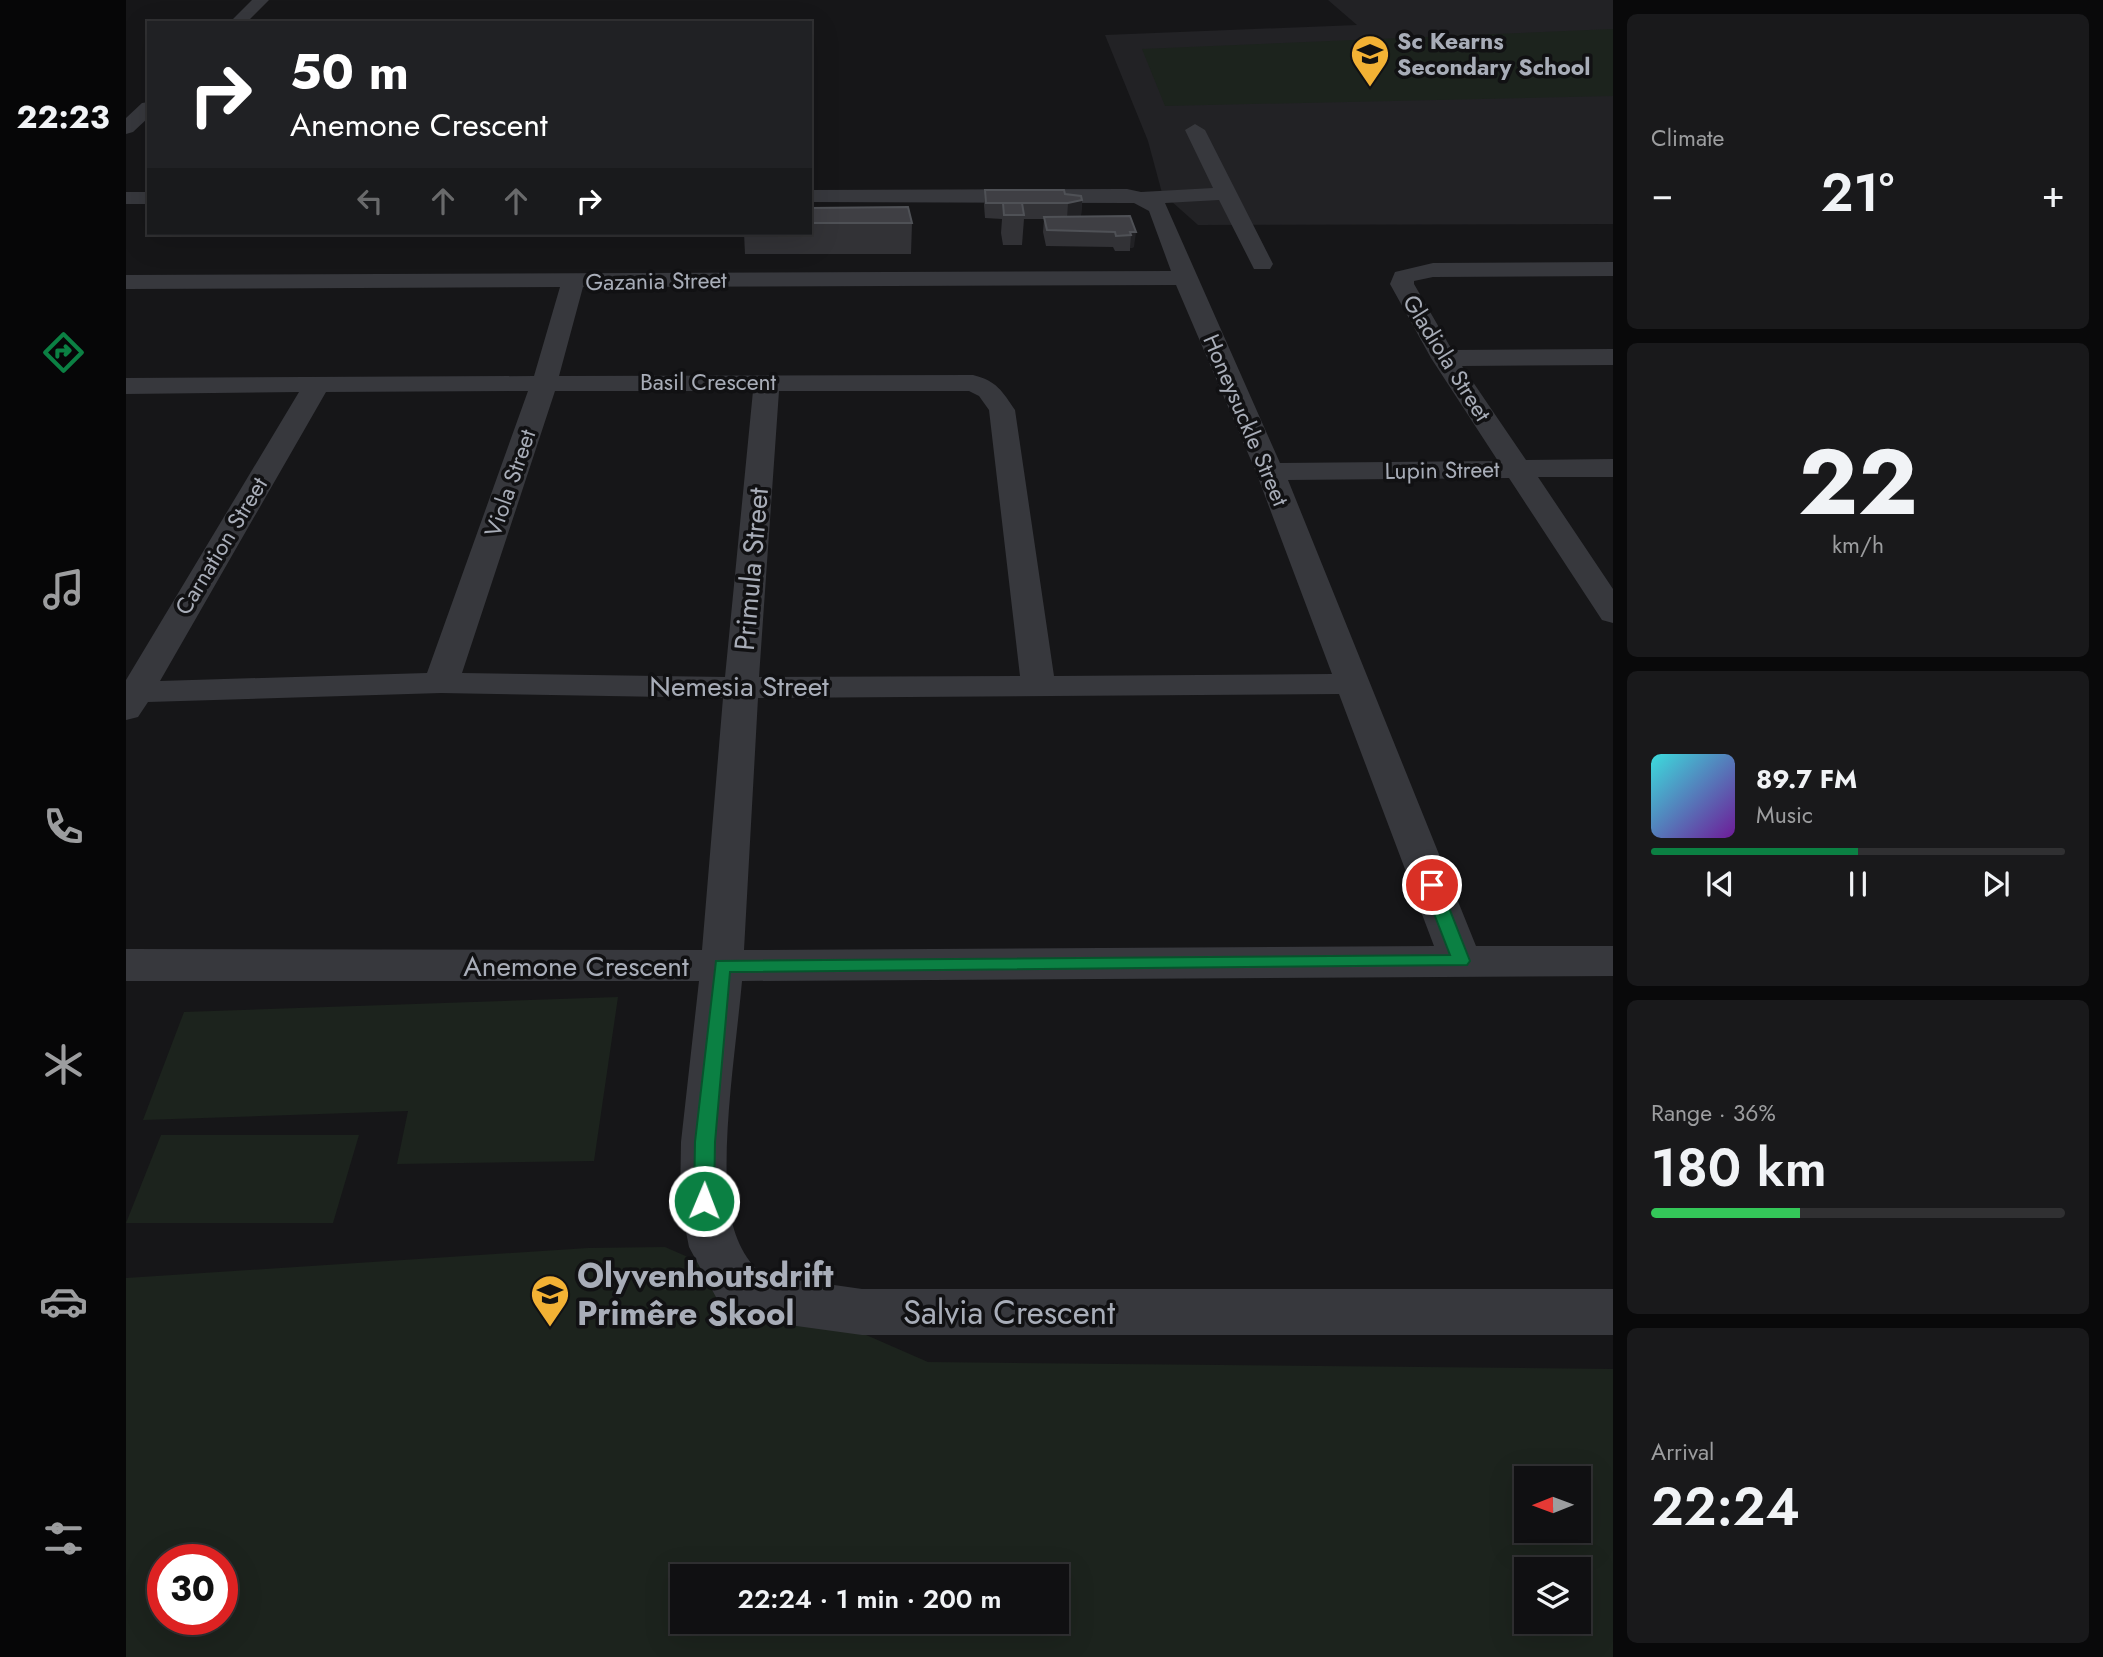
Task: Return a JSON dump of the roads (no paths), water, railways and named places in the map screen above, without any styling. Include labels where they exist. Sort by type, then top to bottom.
[{"type":"street","points":[[239,21],[261,0]]},
{"type":"street","points":[[126,128],[147,109]]},
{"type":"street","points":[[1195,130],[1262,264]]},
{"type":"street","points":[[812,195],[1118,195],[1141,198],[1227,193]]},
{"type":"street","points":[[126,198],[147,198]]},
{"type":"street","name":"Honeysuckle Street","points":[[1141,198],[1158,208],[1185,278],[1270,472],[1461,961]]},
{"type":"street","name":"Gladiola Street","points":[[1613,269],[1433,270],[1403,277],[1405,292],[1444,358],[1613,614]]},
{"type":"street","name":"Gazania Street","points":[[126,282],[1185,278]]},
{"type":"street","name":"Viola Street","points":[[442,683],[545,381],[573,282]]},
{"type":"street","points":[[1444,358],[1613,357]]},
{"type":"street","name":"Basil Crescent","points":[[126,386],[545,381],[973,383],[988,390],[1002,410],[1038,684]]},
{"type":"street","name":"Primula Street","points":[[722,966],[741,688],[767,382]]},
{"type":"street","name":"Carnation Street","points":[[129,698],[317,384]]},
{"type":"street","name":"Lupin Street","points":[[1270,472],[1613,468]]},
{"type":"street","name":"Nemesia Street","points":[[129,698],[442,683],[741,688],[1352,684]]},
{"type":"street","name":"Anemone Crescent","points":[[126,965],[722,966],[1613,961]]},
{"type":"street","name":"Salvia Crescent","points":[[722,966],[705,1142],[704,1201],[714,1247],[735,1283],[744,1291],[760,1298],[862,1312],[1613,1312]]},
{"type":"place","name":"Sc Kearns Secondary School","points":[[1370,88]]},
{"type":"place","name":"Olyvenhoutsdrift Primêre Skool","points":[[550,1328]]}]
